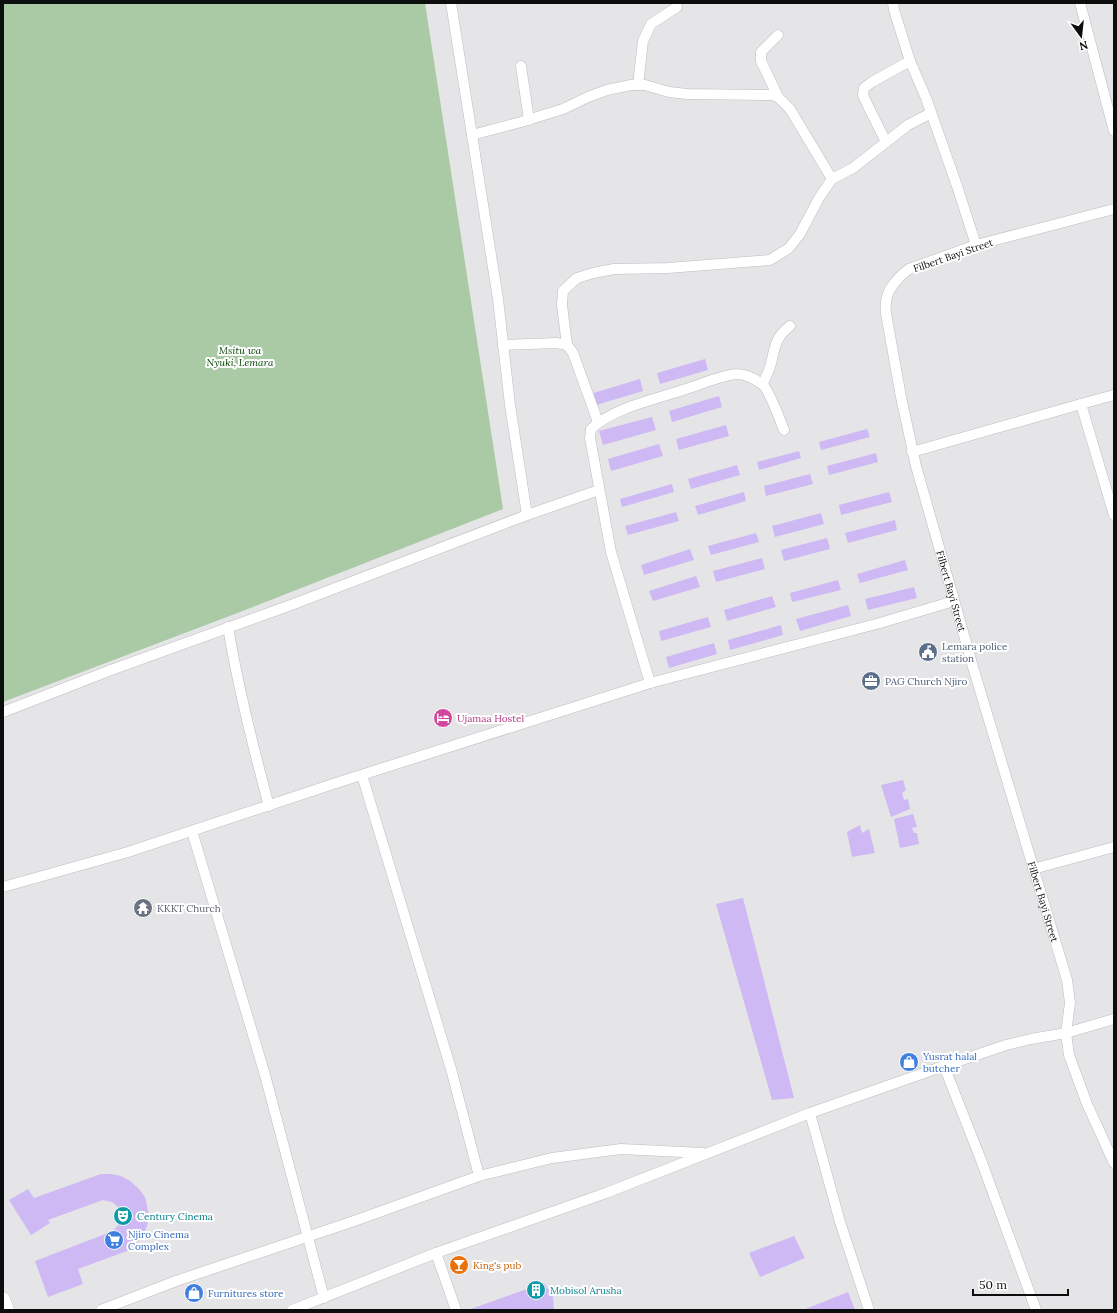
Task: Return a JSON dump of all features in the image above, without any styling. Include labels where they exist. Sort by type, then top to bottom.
[{"type":"street","points":[[451,3],[498,299],[502,346],[527,514]]},
{"type":"street","points":[[893,3],[910,61],[931,112],[958,186],[976,245]]},
{"type":"street","points":[[1080,3],[1114,131]]},
{"type":"street","points":[[638,85],[643,41],[651,24],[677,7]]},
{"type":"street","points":[[778,35],[761,52],[760,61],[778,97],[790,109],[832,179]]},
{"type":"street","points":[[886,142],[863,95],[864,88],[910,61]]},
{"type":"street","points":[[521,66],[529,120]]},
{"type":"street","points":[[472,135],[529,120],[563,109],[607,90],[631,85],[687,94],[756,94],[778,97]]},
{"type":"street","points":[[598,422],[573,353],[567,345],[562,305],[562,291],[577,278],[593,273],[614,270],[668,268],[770,260],[789,248],[800,234],[819,198],[832,179],[853,168],[908,125],[931,112]]},
{"type":"street","name":"Filbert Bayi Street","points":[[1114,209],[976,245],[909,269],[900,276],[891,288],[886,302],[887,319],[912,452],[954,601],[1067,980],[1070,1003],[1066,1033],[1069,1055],[1087,1104],[1114,1163]]},
{"type":"street","points":[[763,384],[776,342],[782,332],[790,326]]},
{"type":"street","points":[[502,346],[556,343],[567,345]]},
{"type":"street","points":[[650,683],[611,552],[590,438],[591,429],[598,422],[620,411],[720,378],[737,374],[747,376],[763,384],[768,392],[784,430]]},
{"type":"street","points":[[912,452],[1114,395]]},
{"type":"street","points":[[1081,404],[1114,516]]},
{"type":"street","points":[[3,712],[111,670],[292,605],[527,514],[599,490]]},
{"type":"street","points":[[3,888],[128,852],[650,683],[880,623],[954,601]]},
{"type":"street","points":[[228,627],[232,653],[248,724],[269,806]]},
{"type":"street","points":[[362,775],[446,1054],[479,1176]]},
{"type":"street","points":[[192,831],[265,1075],[324,1298]]},
{"type":"street","points":[[1033,869],[1114,847]]},
{"type":"street","points":[[292,1310],[436,1253],[606,1192],[810,1113],[1006,1045],[1066,1033],[1114,1019]]},
{"type":"street","points":[[944,1066],[981,1160],[1036,1310]]},
{"type":"street","points":[[810,1113],[844,1235],[869,1310]]},
{"type":"street","points":[[101,1310],[176,1281],[479,1176],[552,1158],[621,1149],[706,1153]]},
{"type":"street","points":[[436,1253],[456,1310]]},
{"type":"street","points":[[3,1299],[7,1310]]},
{"type":"green space","name":"Msitu wa Nyuki, Lemara","points":[[3,3],[425,3],[503,509],[240,612],[3,702]]},
{"type":"building","points":[[705,359],[708,370],[660,384],[657,373]]},
{"type":"building","points":[[640,379],[643,391],[593,406],[590,394]]},
{"type":"building","points":[[719,396],[722,407],[672,422],[669,411]]},
{"type":"building","points":[[652,417],[656,430],[603,445],[599,431]]},
{"type":"building","points":[[726,425],[729,436],[679,450],[676,439]]},
{"type":"building","points":[[867,429],[870,437],[821,450],[819,442]]},
{"type":"building","points":[[659,444],[663,456],[611,471],[608,459]]},
{"type":"building","points":[[799,451],[801,458],[759,470],[757,462]]},
{"type":"building","points":[[876,453],[878,462],[829,475],[827,466]]},
{"type":"building","points":[[737,465],[740,475],[691,489],[688,479]]},
{"type":"building","points":[[810,474],[813,484],[766,496],[764,486]]},
{"type":"building","points":[[672,484],[674,492],[622,507],[620,499]]},
{"type":"building","points":[[744,492],[746,501],[698,515],[695,506]]},
{"type":"building","points":[[889,492],[892,502],[841,515],[839,505]]},
{"type":"building","points":[[676,512],[679,521],[628,535],[625,526]]},
{"type":"building","points":[[821,513],[824,524],[775,537],[772,526]]},
{"type":"building","points":[[895,520],[897,530],[848,543],[845,533]]},
{"type":"building","points":[[756,533],[759,542],[711,555],[708,546]]},
{"type":"building","points":[[827,538],[830,549],[784,561],[781,550]]},
{"type":"building","points":[[690,549],[694,560],[644,575],[641,565]]},
{"type":"building","points":[[762,558],[765,569],[716,582],[713,571]]},
{"type":"building","points":[[905,560],[908,570],[860,583],[857,574]]},
{"type":"building","points":[[696,576],[700,587],[653,601],[649,591]]},
{"type":"building","points":[[838,580],[841,590],[792,602],[790,593]]},
{"type":"building","points":[[914,587],[917,598],[868,610],[865,599]]},
{"type":"building","points":[[772,596],[776,607],[727,621],[724,610]]},
{"type":"building","points":[[848,605],[851,616],[800,631],[796,619]]},
{"type":"building","points":[[708,617],[711,627],[661,641],[659,631]]},
{"type":"building","points":[[781,625],[783,635],[730,650],[728,640]]},
{"type":"building","points":[[714,643],[717,654],[669,668],[666,657]]},
{"type":"building","points":[[903,780],[906,790],[902,793],[904,800],[908,799],[910,809],[891,817],[881,785]]},
{"type":"building","points":[[913,814],[917,827],[912,828],[914,833],[917,833],[919,844],[900,848],[894,819]]},
{"type":"building","points":[[860,825],[862,833],[869,829],[875,853],[852,857],[847,832]]},
{"type":"building","points":[[743,898],[794,1098],[772,1100],[716,904]]},
{"type":"building","name":"Njiro Cinema Complex","points":[[101,1174],[121,1176],[130,1181],[139,1189],[145,1197],[147,1206],[149,1216],[147,1226],[136,1245],[127,1251],[78,1269],[83,1284],[48,1297],[35,1261],[113,1231],[120,1223],[120,1211],[112,1202],[103,1200],[48,1220],[50,1223],[31,1235],[9,1200],[28,1189],[34,1198]]},
{"type":"building","points":[[794,1236],[805,1258],[760,1277],[749,1253]]},
{"type":"building","name":"Mobisol Arusha","points":[[544,1283],[553,1297],[554,1310],[468,1310]]},
{"type":"building","points":[[848,1292],[855,1310],[803,1310]]},
{"type":"place","name":"Lemara police station","points":[[928,652]]},
{"type":"place","name":"PAG Church Njiro","points":[[871,681]]},
{"type":"place","name":"Ujamaa Hostel","points":[[443,718]]},
{"type":"place","name":"KKKT Church","points":[[143,908]]},
{"type":"place","name":"Yusrat halal butcher","points":[[909,1062]]},
{"type":"place","name":"Century Cinema","points":[[123,1216]]},
{"type":"place","name":"Njiro Cinema Complex","points":[[114,1240]]},
{"type":"place","name":"King's pub","points":[[459,1265]]},
{"type":"place","name":"Mobisol Arusha","points":[[536,1290]]},
{"type":"place","name":"Furnitures store","points":[[194,1293]]}]
